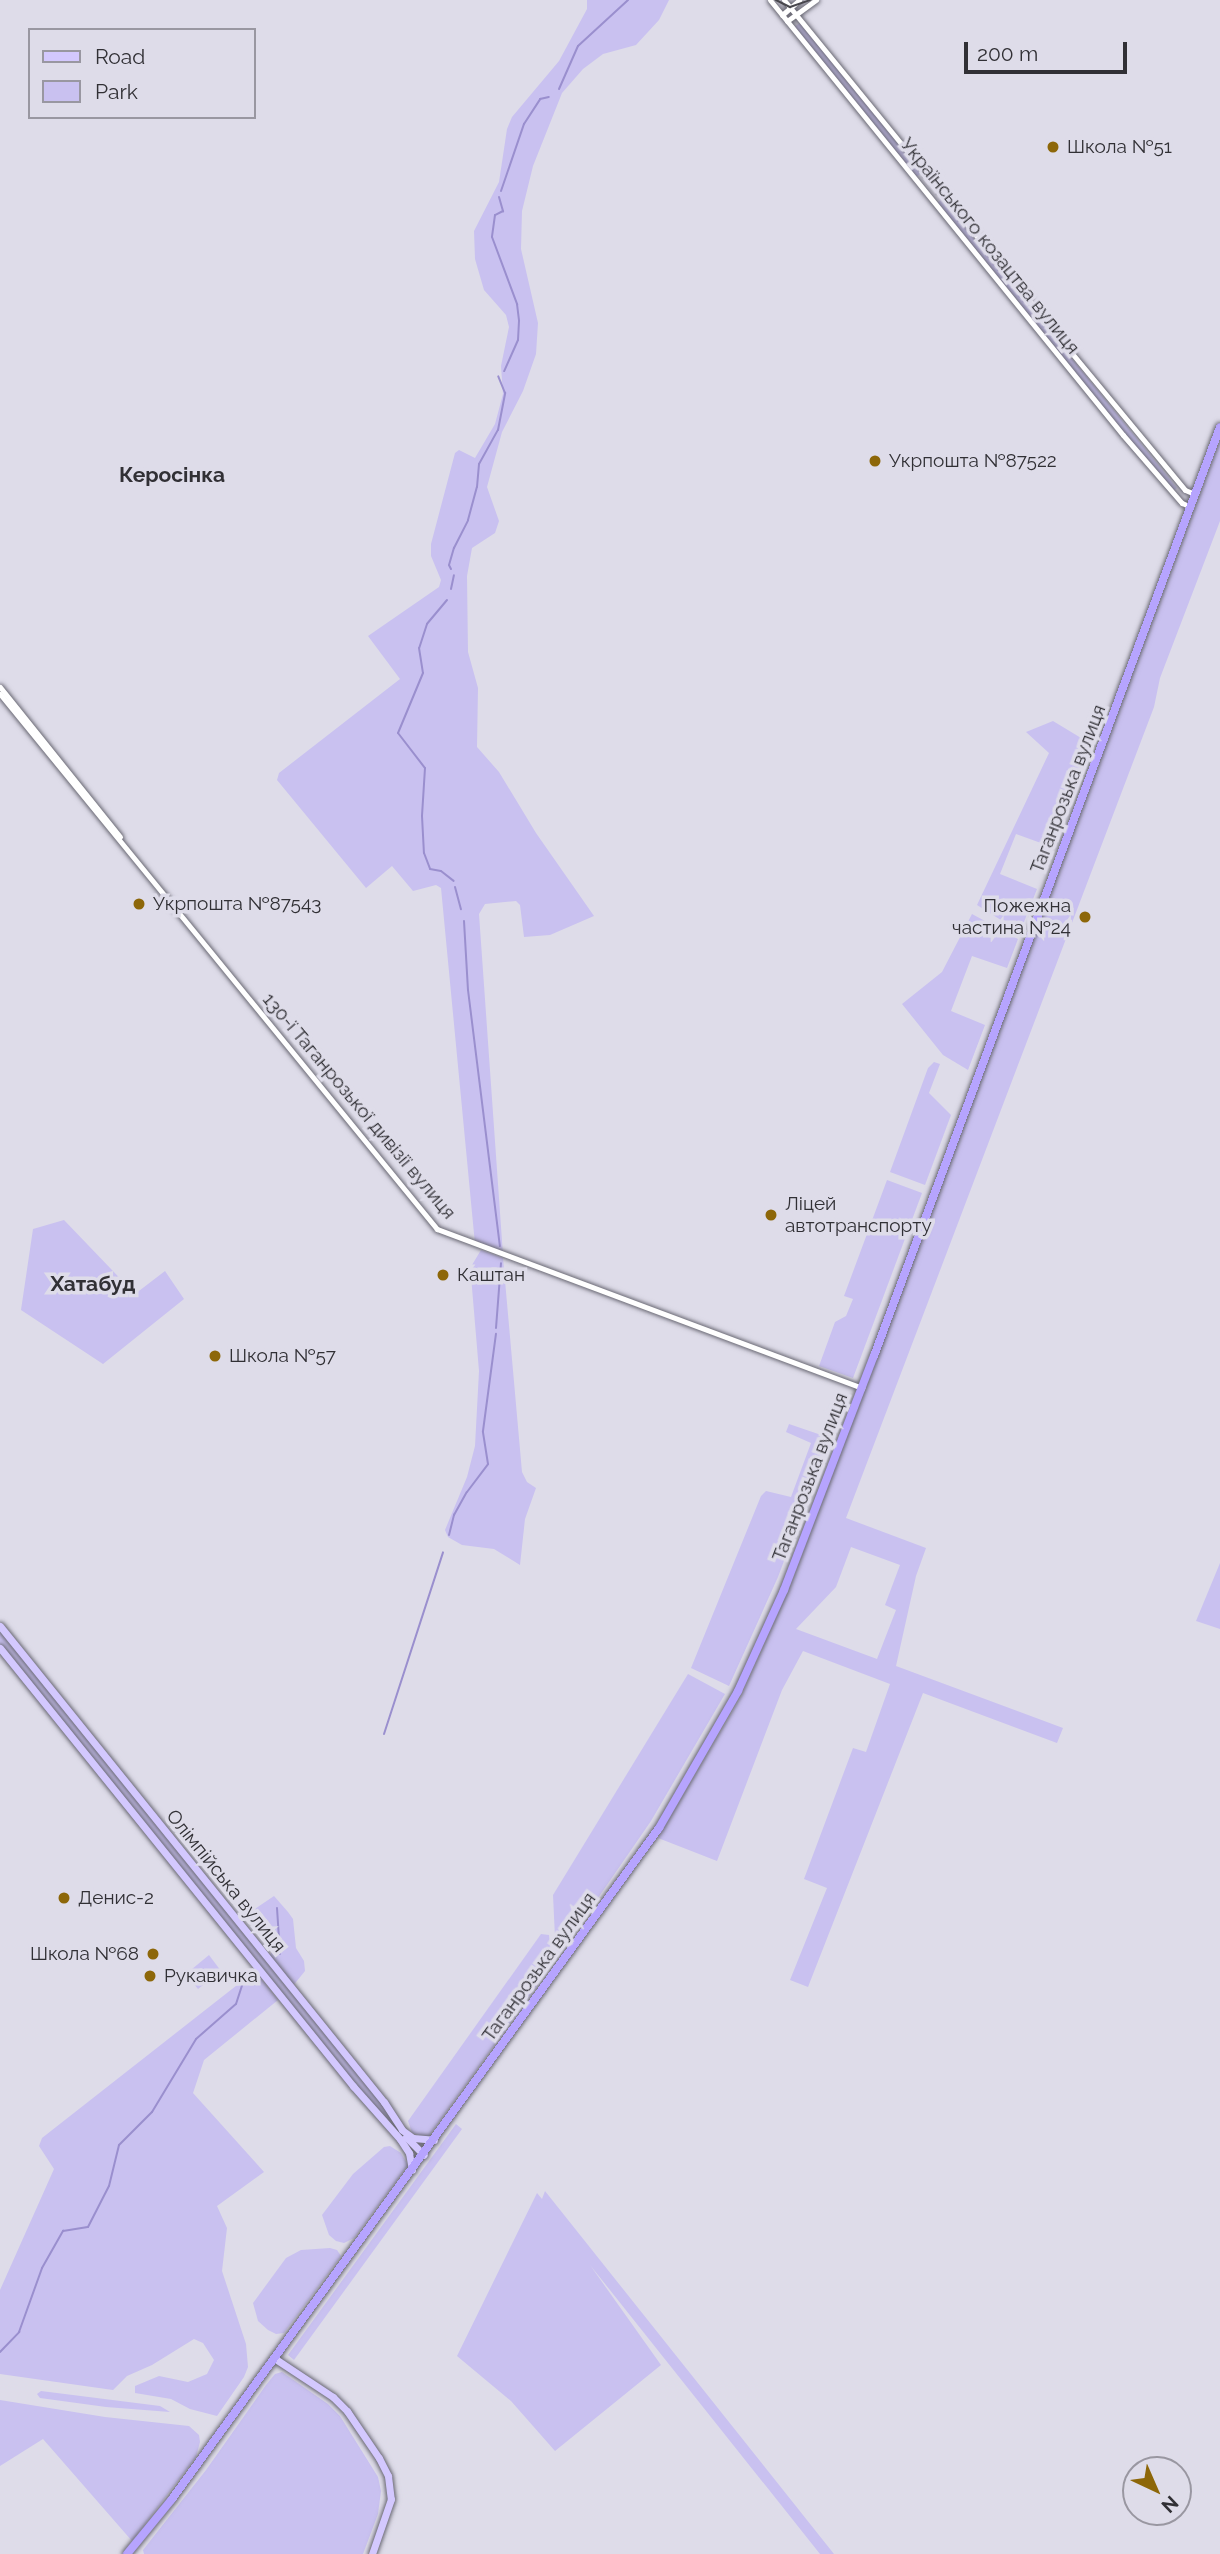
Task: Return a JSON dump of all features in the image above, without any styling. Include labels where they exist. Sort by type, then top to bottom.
[{"type":"highway","name":"Таганрозька вулиця","points":[[127,2554],[223,2430],[659,1828],[692,1775],[738,1691],[773,1617],[862,1388],[1220,427]]},
{"type":"main road","name":"Олімпійська вулиця","points":[[0,1626],[397,2122],[409,2153],[412,2170]]},
{"type":"main road","name":"Олімпійська вулиця","points":[[0,1648],[390,2129],[413,2138],[434,2140]]},
{"type":"main road","points":[[125,1803],[135,1794]]},
{"type":"main road","points":[[318,2042],[329,2034]]},
{"type":"main road","points":[[390,2129],[397,2122]]},
{"type":"main road","points":[[401,2135],[423,2156]]},
{"type":"main road","points":[[275,2358],[333,2397],[347,2412],[379,2458],[388,2476],[391,2499],[372,2554]]},
{"type":"street","name":"Українського козацтва вулиця","points":[[770,0],[1123,435],[1182,503],[1191,507]]},
{"type":"street","name":"Українського козацтва вулиця","points":[[784,0],[1185,490],[1195,494]]},
{"type":"street","points":[[785,18],[790,7],[799,0]]},
{"type":"street","points":[[785,18],[796,15],[816,0]]},
{"type":"street","points":[[928,195],[937,188]]},
{"type":"street","name":"130-ї Таганрозької дивізії вулиця","points":[[0,687],[127,848],[437,1229],[862,1388]]},
{"type":"street","name":"130-ї Таганрозької дивізії вулиця","points":[[0,694],[81,790]]},
{"type":"green space","points":[[587,0],[669,0],[659,20],[636,45],[603,54],[583,69],[562,93],[533,166],[522,211],[521,249],[538,323],[536,354],[523,391],[502,432],[487,487],[499,521],[495,533],[472,548],[467,576],[468,652],[478,688],[477,747],[499,772],[536,833],[594,916],[550,935],[524,937],[520,905],[516,901],[485,904],[479,914],[503,1255],[475,1244],[441,888],[436,885],[413,891],[392,866],[366,888],[277,780],[279,773],[400,679],[368,636],[439,587],[441,580],[431,556],[431,544],[455,453],[459,450],[475,458],[495,424],[503,394],[501,366],[509,327],[506,315],[484,290],[475,259],[474,231],[499,182],[507,129],[512,117],[559,61],[587,9]]},
{"type":"green space","points":[[800,23],[922,173],[916,177],[794,27]]},
{"type":"green space","points":[[942,199],[1177,488],[1172,492],[937,203]]},
{"type":"green space","points":[[1220,441],[1220,521],[1160,678],[1154,707],[846,1518],[926,1548],[916,1576],[896,1666],[1063,1728],[1057,1743],[923,1693],[808,1987],[790,1980],[827,1888],[804,1879],[853,1748],[866,1752],[890,1684],[803,1651],[782,1690],[717,1861],[658,1838],[741,1697],[792,1582]],"holes":[[[851,1547],[900,1565],[885,1605],[896,1610],[877,1659],[796,1629],[836,1587]]]},
{"type":"green space","points":[[1053,721],[1091,744],[1052,847],[1016,834],[1000,874],[1037,889],[1020,932],[977,905],[1049,753],[1026,732]]},
{"type":"green space","points":[[972,914],[1018,939],[1007,968],[972,956],[951,1011],[985,1025],[968,1070],[943,1055],[902,1004],[942,972]]},
{"type":"green space","points":[[934,1062],[940,1064],[929,1093],[951,1115],[925,1185],[890,1172],[928,1068]]},
{"type":"green space","points":[[887,1180],[922,1193],[853,1378],[819,1366],[835,1322],[846,1316],[853,1299],[844,1296]]},
{"type":"green space","points":[[64,1220],[135,1294],[165,1271],[184,1299],[103,1364],[21,1310],[33,1229]]},
{"type":"green space","points":[[481,1250],[503,1258],[522,1472],[527,1482],[536,1488],[525,1519],[520,1565],[494,1549],[462,1545],[448,1537],[445,1530],[467,1477],[475,1446],[479,1371],[471,1276],[472,1265]]},
{"type":"green space","points":[[789,1424],[830,1438],[778,1577],[729,1686],[691,1668],[761,1496],[766,1491],[791,1497],[811,1443],[786,1432]]},
{"type":"green space","points":[[1220,1563],[1220,1629],[1196,1621]]},
{"type":"green space","points":[[0,1626],[268,1959],[273,1950],[250,1921],[249,1913],[274,1896],[288,1912],[293,1919],[296,1948],[304,1961],[305,1971],[292,1987],[394,2116],[386,2125],[0,1648]]},
{"type":"green space","points":[[688,1674],[725,1694],[651,1821],[556,1959],[553,1895]]},
{"type":"green space","points":[[541,1934],[549,1935],[552,1965],[428,2137],[412,2133],[408,2121]]},
{"type":"green space","points":[[209,1955],[221,1971],[198,1989],[186,1974]]},
{"type":"green space","points":[[255,1971],[278,2000],[204,2060],[193,2093],[264,2172],[217,2206],[227,2228],[222,2271],[246,2344],[248,2367],[244,2377],[217,2416],[190,2409],[171,2399],[135,2393],[135,2386],[159,2376],[188,2382],[207,2374],[214,2360],[203,2343],[194,2339],[152,2365],[127,2376],[113,2390],[0,2374],[0,2290],[54,2169],[39,2146],[42,2138]]},
{"type":"green space","points":[[456,2124],[462,2129],[294,2360],[288,2355]]},
{"type":"green space","points":[[390,2146],[401,2153],[408,2165],[354,2238],[344,2243],[336,2241],[329,2235],[322,2215],[353,2174],[384,2147]]},
{"type":"green space","points":[[545,2191],[834,2554],[820,2554],[590,2265],[661,2365],[555,2451],[511,2401],[457,2356],[537,2193],[542,2199]]},
{"type":"green space","points":[[301,2250],[337,2250],[341,2256],[284,2333],[276,2334],[268,2330],[258,2321],[253,2303],[286,2258]]},
{"type":"green space","points":[[282,2372],[328,2404],[340,2416],[378,2477],[381,2491],[378,2514],[363,2554],[144,2554],[143,2550],[206,2470],[266,2385],[275,2374]]},
{"type":"green space","points":[[41,2391],[160,2406],[170,2412],[40,2398],[37,2394]]},
{"type":"green space","points":[[0,2400],[105,2417],[189,2426],[199,2435],[200,2442],[196,2457],[132,2541],[43,2439],[0,2466]]},
{"type":"waterway","points":[[559,89],[578,46],[628,0]]},
{"type":"waterway","points":[[501,191],[524,124],[540,99],[549,97]]},
{"type":"waterway","points":[[499,197],[503,211],[495,215],[492,237],[517,304],[519,321],[518,340],[504,371]]},
{"type":"waterway","points":[[451,569],[449,565],[454,548],[468,520],[477,487],[479,464],[498,430],[505,393],[498,376]]},
{"type":"waterway","points":[[451,589],[454,575]]},
{"type":"waterway","points":[[447,600],[427,624],[419,648],[423,673],[398,733],[425,768],[422,816],[424,853],[430,869],[441,871],[454,881]]},
{"type":"waterway","points":[[455,887],[461,909]]},
{"type":"waterway","points":[[464,921],[468,990],[500,1246]]},
{"type":"waterway","points":[[496,1328],[501,1263]]},
{"type":"waterway","points":[[449,1535],[454,1515],[488,1464],[483,1431],[496,1334]]},
{"type":"waterway","points":[[384,1734],[443,1552]]},
{"type":"waterway","points":[[277,1908],[280,1954]]},
{"type":"waterway","points":[[0,2352],[19,2332],[42,2268],[63,2231],[88,2227],[109,2186],[119,2145],[152,2112],[196,2039],[236,2004],[243,1982]]},
{"type":"tram line","points":[[776,0],[790,7],[810,0]]},
{"type":"place","name":"Школа №51","points":[[1053,147]]},
{"type":"place","name":"Укрпошта №87522","points":[[875,461]]},
{"type":"place","name":"Укрпошта №87543","points":[[139,904]]},
{"type":"place","name":"Пожежна частина №24","points":[[1085,917]]},
{"type":"place","name":"Ліцей автотранспорту","points":[[771,1215]]},
{"type":"place","name":"Каштан","points":[[443,1275]]},
{"type":"place","name":"Школа №57","points":[[215,1356]]},
{"type":"place","name":"Денис-2","points":[[64,1898]]},
{"type":"place","name":"Школа №68","points":[[153,1954]]},
{"type":"place","name":"Рукавичка","points":[[150,1976]]},
{"type":"district","name":"Керосінка","points":[[172,475]]},
{"type":"district","name":"Хатабуд","points":[[93,1284]]}]
